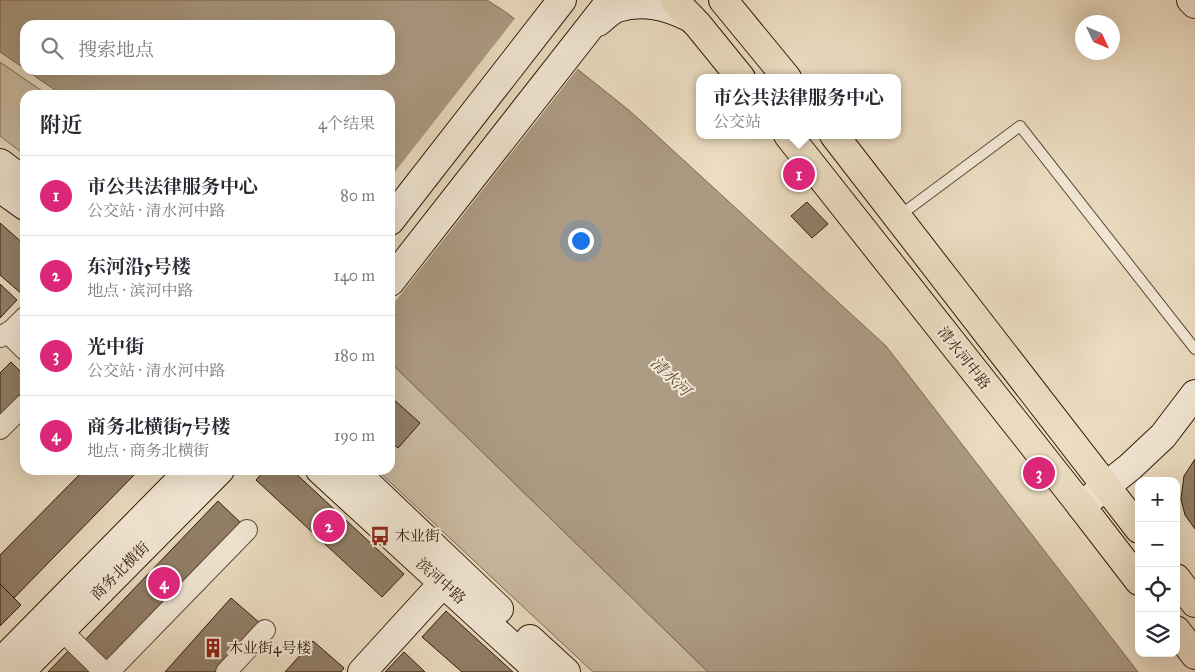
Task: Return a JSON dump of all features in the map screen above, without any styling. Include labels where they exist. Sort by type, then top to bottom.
[{"type":"main road","points":[[395,276],[611,0]]},
{"type":"main road","points":[[723,0],[784,74]]},
{"type":"main road","points":[[1191,0],[1195,4]]},
{"type":"main road","points":[[582,35],[616,8],[634,2],[654,2],[671,8],[682,9],[738,74]]},
{"type":"main road","points":[[395,215],[556,7]]},
{"type":"main road","name":"清水河中路","points":[[791,139],[1135,576]]},
{"type":"main road","points":[[837,139],[1135,524]]},
{"type":"main road","points":[[0,163],[20,178]]},
{"type":"main road","points":[[0,188],[20,202]]},
{"type":"main road","points":[[1112,493],[1163,436],[1195,394]]},
{"type":"main road","points":[[1086,512],[1173,444],[1195,416]]},
{"type":"main road","name":"商务北横街","points":[[20,672],[54,623],[186,475]]},
{"type":"main road","name":"商务北横街","points":[[0,663],[54,623],[215,475]]},
{"type":"main road","name":"滨河中路","points":[[326,475],[566,672]]},
{"type":"main road","name":"滨河中路","points":[[358,475],[540,672]]},
{"type":"main road","points":[[362,672],[450,576]]},
{"type":"main road","points":[[1180,583],[1195,603]]},
{"type":"main road","points":[[1180,635],[1195,655]]},
{"type":"street","points":[[20,312],[3,331],[20,346]]},
{"type":"street","points":[[0,430],[20,409]]},
{"type":"street","points":[[109,672],[247,530]]},
{"type":"street","points":[[54,623],[104,672]]},
{"type":"street","points":[[226,672],[264,630]]},
{"type":"lane","points":[[898,217],[1020,126],[1195,349]]},
{"type":"shaded area","points":[[0,62],[41,90],[20,90],[20,151],[0,136]]},
{"type":"shaded area","points":[[395,367],[708,672],[593,672],[382,475],[395,475]]},
{"type":"water","name":"清水河","points":[[0,0],[487,0],[507,13],[630,111],[886,346],[1138,672],[708,672],[395,367],[395,90],[55,90],[33,75],[395,75],[395,20],[20,20],[20,66],[0,52]]},
{"type":"pier","points":[[516,17],[579,67],[395,302],[395,172]]},
{"type":"building","points":[[807,202],[828,224],[812,238],[791,216]]},
{"type":"building","points":[[0,223],[20,241],[20,292],[0,275]]},
{"type":"building","points":[[0,284],[17,300],[0,318]]},
{"type":"building","points":[[11,362],[20,371],[20,404],[0,424],[0,373]]},
{"type":"building","points":[[395,401],[420,423],[398,448],[395,445]]},
{"type":"building","points":[[1195,459],[1195,529],[1185,515],[1181,499],[1184,476]]},
{"type":"building","points":[[79,475],[134,475],[14,598],[0,584],[0,555]]},
{"type":"building","points":[[260,475],[297,475],[404,574],[382,597],[256,480]]},
{"type":"building","points":[[218,501],[244,526],[110,666],[84,641]]},
{"type":"building","points":[[0,584],[21,605],[0,626]]},
{"type":"building","name":"木业街4号楼","points":[[231,598],[261,624],[218,672],[165,672]]},
{"type":"building","points":[[446,611],[513,672],[462,672],[422,637]]},
{"type":"building","points":[[313,641],[344,668],[341,672],[285,672]]},
{"type":"building","points":[[70,649],[94,672],[48,672]]},
{"type":"building","points":[[404,652],[425,672],[385,672]]},
{"type":"place","name":"市公共法律服务中心","points":[[799,174]]},
{"type":"place","name":"光中街","points":[[1039,473]]},
{"type":"place","name":"东河沿5号楼","points":[[329,526]]},
{"type":"place","name":"木业街","points":[[380,536]]},
{"type":"place","name":"商务北横街7号楼","points":[[164,583]]},
{"type":"place","name":"木业街4号楼","points":[[213,648]]}]
